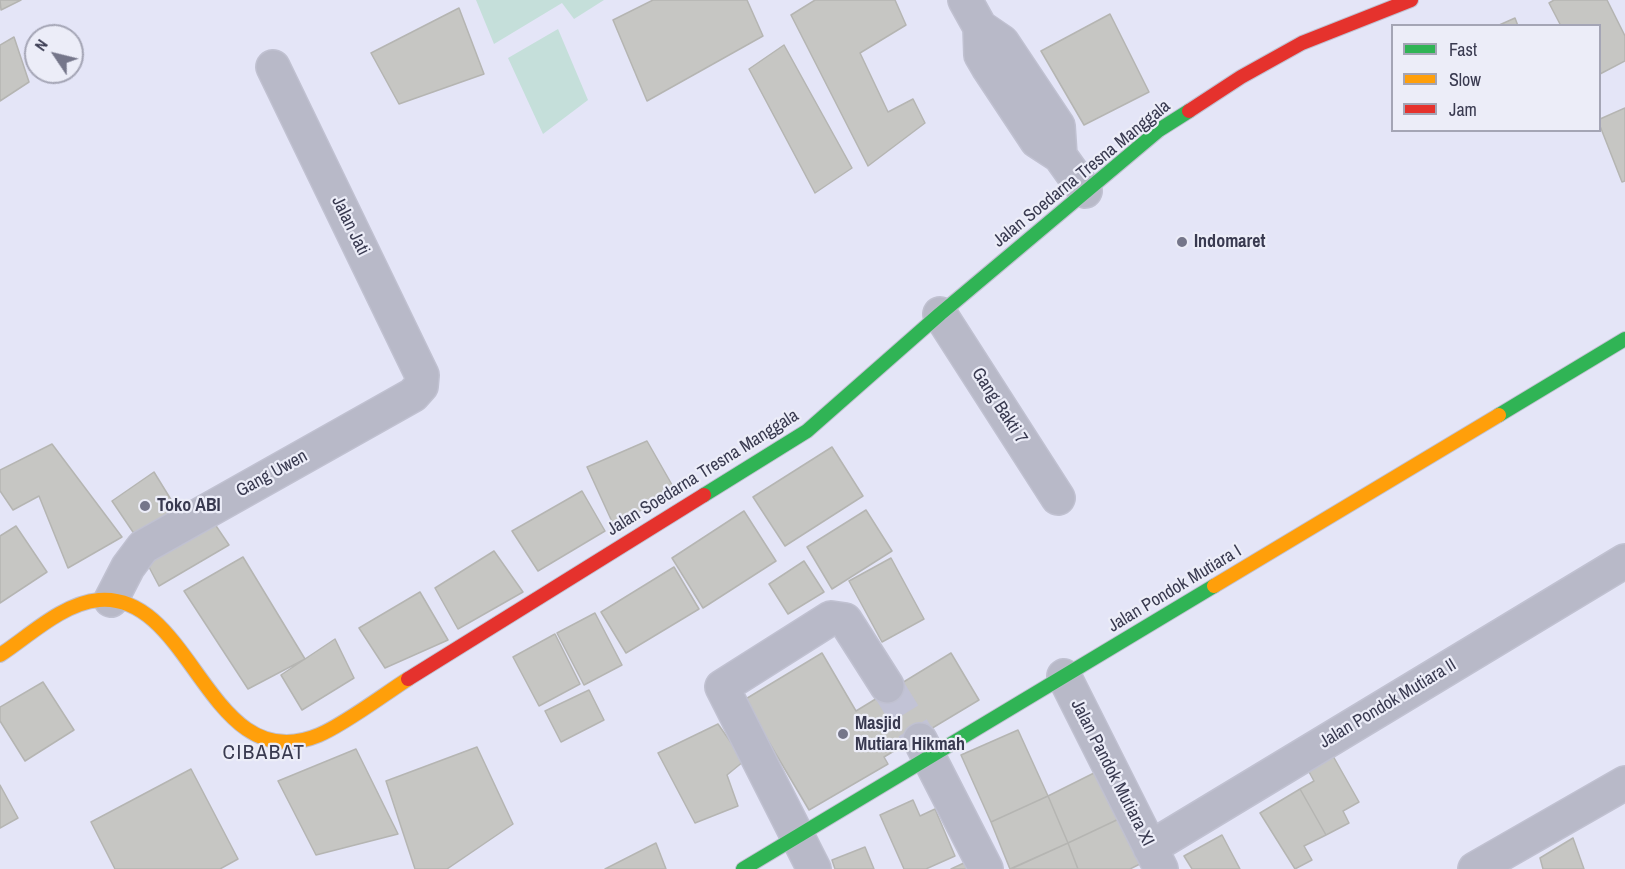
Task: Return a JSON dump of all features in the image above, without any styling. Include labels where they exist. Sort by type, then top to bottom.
[{"type":"main road","name":"Jalan Soedarna Tresna Manggala","points":[[0,655],[79,605],[102,600],[125,602],[148,615],[231,715],[249,731],[265,738],[287,742],[319,735],[807,431],[940,314],[1159,130],[1241,77],[1302,43],[1411,0]]},
{"type":"main road","name":"Jalan Pondok Mutiara I","points":[[743,869],[799,835],[925,748],[1064,676],[1625,339]]},
{"type":"street","points":[[972,13],[981,55],[1012,80],[1037,141],[1060,156],[1084,191]]},
{"type":"street","name":"Jalan Jati","points":[[273,67],[422,375],[421,386]]},
{"type":"street","name":"Gang Bakti 7","points":[[940,314],[1058,498]]},
{"type":"street","name":"Gang Uwen","points":[[111,600],[128,567],[143,547],[403,401],[421,386]]},
{"type":"street","name":"Jalan Pondok Mutiara II","points":[[1155,858],[1625,561]]},
{"type":"street","points":[[814,869],[799,835],[722,687],[831,618],[838,617],[846,620],[887,686]]},
{"type":"street","name":"Jalan Pandok Mutiara XI","points":[[1064,676],[1155,858]]},
{"type":"street","points":[[925,748],[986,869]]},
{"type":"street","points":[[1475,869],[1515,858],[1625,783]]},
{"type":"green space","points":[[476,0],[604,0],[574,19],[562,3],[494,44]]},
{"type":"green space","points":[[558,29],[588,100],[543,134],[508,58]]},
{"type":"building","points":[[0,0],[21,0],[1,10]]},
{"type":"building","points":[[653,0],[747,0],[763,36],[647,101],[613,20]]},
{"type":"building","points":[[815,0],[895,0],[906,25],[860,53],[888,112],[913,99],[925,123],[868,166],[791,15]]},
{"type":"building","points":[[1554,0],[1607,0],[1625,36],[1625,61],[1601,73],[1601,24],[1560,24],[1549,3]]},
{"type":"building","points":[[459,8],[484,74],[399,104],[371,53]]},
{"type":"building","points":[[1110,14],[1149,92],[1084,125],[1041,51]]},
{"type":"building","points":[[1515,18],[1517,24],[1502,24]]},
{"type":"building","points":[[14,37],[24,67],[24,84],[26,84],[0,101],[0,45]]},
{"type":"building","points":[[784,45],[852,168],[815,193],[749,69]]},
{"type":"building","points":[[1625,108],[1625,181],[1622,182],[1601,129],[1601,119]]},
{"type":"building","points":[[647,441],[675,490],[614,526],[587,467]]},
{"type":"building","points":[[52,444],[122,537],[68,568],[39,496],[13,510],[0,491],[0,470]]},
{"type":"building","points":[[832,447],[863,496],[785,546],[753,497]]},
{"type":"building","name":"Toko ABI","points":[[154,472],[178,511],[135,535],[112,501]]},
{"type":"building","points":[[582,491],[605,531],[538,571],[512,531]]},
{"type":"building","points":[[866,510],[892,551],[832,589],[807,547]]},
{"type":"building","points":[[744,511],[776,561],[703,608],[672,558]]},
{"type":"building","points":[[208,514],[229,545],[159,586],[140,550]]},
{"type":"building","points":[[16,526],[47,572],[0,603],[0,536]]},
{"type":"building","points":[[494,551],[523,592],[458,629],[435,588]]},
{"type":"building","points":[[243,557],[305,659],[248,689],[184,591]]},
{"type":"building","points":[[891,558],[924,619],[882,642],[849,581]]},
{"type":"building","points":[[804,561],[824,592],[788,614],[769,584]]},
{"type":"building","points":[[674,567],[699,609],[626,653],[601,612]]},
{"type":"building","points":[[420,592],[448,640],[385,668],[359,628]]},
{"type":"building","points":[[595,613],[622,665],[584,685],[557,633]]},
{"type":"building","points":[[555,634],[580,684],[539,706],[513,657]]},
{"type":"building","points":[[335,639],[354,678],[302,710],[281,675]]},
{"type":"building","name":"Masjid Mutiara Hikmah","points":[[822,653],[856,711],[951,653],[979,700],[884,757],[888,764],[809,810],[744,700]]},
{"type":"building","points":[[43,682],[74,730],[25,761],[0,721],[0,707]]},
{"type":"building","points":[[589,690],[604,720],[561,742],[545,711]]},
{"type":"building","points":[[718,724],[744,761],[727,775],[738,806],[695,823],[658,753]]},
{"type":"building","points":[[1018,730],[1048,796],[991,822],[961,755]]},
{"type":"building","points":[[477,747],[513,824],[447,869],[415,869],[386,781]]},
{"type":"building","points":[[356,749],[398,834],[316,855],[278,781]]},
{"type":"building","points":[[1333,756],[1359,802],[1343,811],[1349,823],[1326,835],[1300,789],[1314,781],[1308,770]]},
{"type":"building","points":[[191,769],[238,859],[220,869],[115,869],[91,822]]},
{"type":"building","points":[[1102,769],[1123,817],[1068,843],[1048,796]]},
{"type":"building","points":[[0,785],[18,818],[0,828]]},
{"type":"building","points":[[1300,789],[1326,835],[1304,846],[1312,860],[1295,869],[1260,813]]},
{"type":"building","points":[[1048,796],[1068,843],[1010,869],[991,822]]},
{"type":"building","points":[[913,800],[920,816],[935,809],[955,856],[926,869],[904,869],[880,815]]},
{"type":"building","points":[[1123,817],[1140,864],[1130,869],[1078,869],[1068,843]]},
{"type":"building","points":[[1222,835],[1240,869],[1192,869],[1184,856]]},
{"type":"building","points":[[1573,838],[1584,869],[1543,869],[1540,858]]},
{"type":"building","points":[[656,843],[666,869],[605,869]]},
{"type":"building","points":[[1068,843],[1078,869],[1011,869]]},
{"type":"building","points":[[865,847],[874,869],[835,869],[832,860]]},
{"type":"building","points":[[966,862],[969,869],[951,869]]},
{"type":"tunnel","points":[[887,686],[920,740]]},
{"type":"traffic: fast","points":[[704,495],[807,431],[940,314],[1159,130],[1189,111]]},
{"type":"traffic: fast","points":[[1499,415],[1625,339]]},
{"type":"traffic: fast","points":[[743,869],[1214,586]]},
{"type":"traffic: slow","points":[[1214,586],[1499,415]]},
{"type":"traffic: slow","points":[[0,655],[72,607],[99,600],[131,605],[158,624],[226,710],[251,732],[282,742],[319,735],[352,717],[408,679]]},
{"type":"traffic: jam","points":[[1189,111],[1241,77],[1302,43],[1411,0]]},
{"type":"traffic: jam","points":[[408,679],[704,495]]},
{"type":"place","name":"Indomaret","points":[[1182,242]]},
{"type":"place","name":"Toko ABI","points":[[145,506]]},
{"type":"place","name":"Masjid Mutiara Hikmah","points":[[843,734]]},
{"type":"district","name":"CIBABAT","points":[[264,753]]}]
